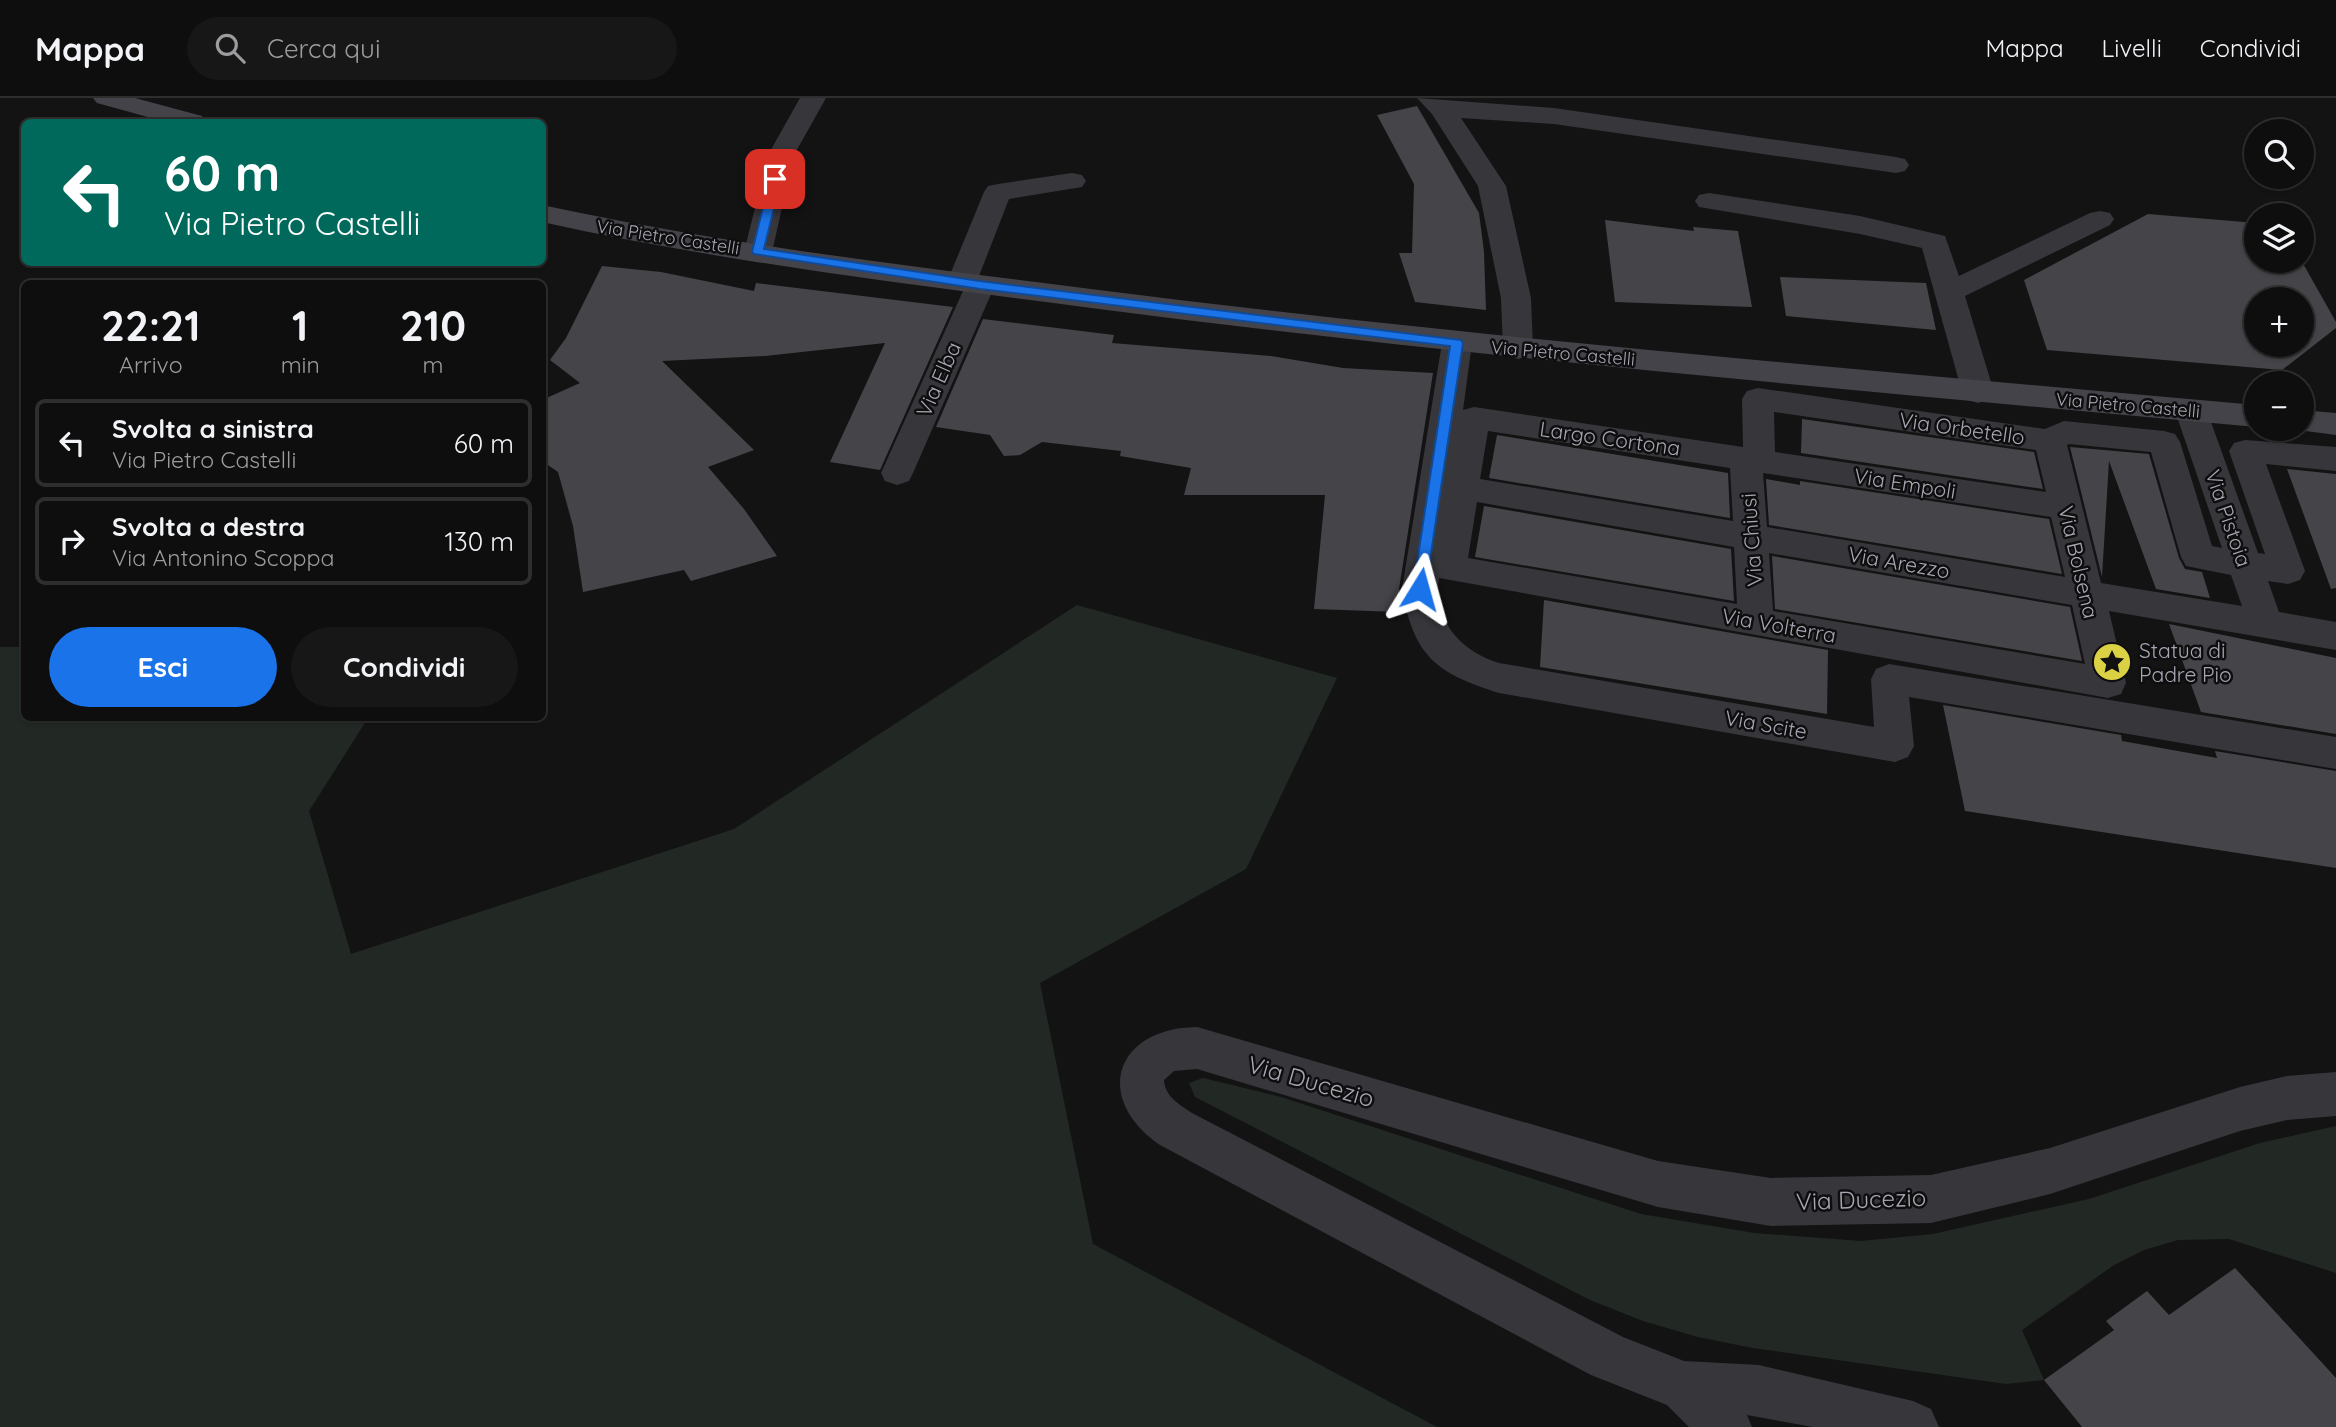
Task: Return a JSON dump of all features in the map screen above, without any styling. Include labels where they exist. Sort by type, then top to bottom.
[{"type":"street","points":[[106,98],[182,119]]},
{"type":"street","points":[[758,252],[781,155],[813,98]]},
{"type":"street","points":[[1436,104],[1554,116],[1896,165]]},
{"type":"street","points":[[1436,104],[1492,186],[1516,298],[1518,349]]},
{"type":"street","name":"Via Elba","points":[[897,473],[971,284],[998,192],[1072,181]]},
{"type":"street","points":[[1709,201],[1860,225],[1936,242],[1978,391]]},
{"type":"street","name":"Via Pietro Castelli","points":[[546,214],[632,233],[971,284],[1457,343],[2244,415]]},
{"type":"street","points":[[1950,292],[2100,219]]},
{"type":"street","name":"Via Scite","points":[[1457,343],[1420,589],[1428,628],[1452,659],[1469,670],[1513,681],[1895,746],[1889,679],[2336,753]]},
{"type":"street","name":"Via Orbetello","points":[[1758,400],[2050,441],[2064,432],[2164,442],[2198,557],[2245,564]]},
{"type":"street","name":"Via Chiusi","points":[[1756,621],[1751,537],[1752,460],[1758,400]]},
{"type":"street","name":"Via Pistoia","points":[[2191,411],[2266,625]]},
{"type":"street","name":"Largo Cortona","points":[[1463,488],[1474,418],[1752,460]]},
{"type":"street","points":[[2314,422],[2336,424]]},
{"type":"street","name":"Via Bolsena","points":[[2050,441],[2108,683]]},
{"type":"street","points":[[2245,564],[2288,571],[2245,452],[2336,459]]},
{"type":"street","name":"Via Empoli","points":[[1752,460],[2065,507]]},
{"type":"street","name":"Via Arezzo","points":[[1463,488],[2336,636]]},
{"type":"street","name":"Via Volterra","points":[[1463,488],[1450,568],[2108,683]]},
{"type":"street","name":"Via Ducezio","points":[[1913,1427],[1759,1390],[1684,1386],[1609,1357],[1176,1129],[1148,1105],[1142,1088],[1143,1075],[1150,1062],[1161,1054],[1178,1047],[1197,1048],[1450,1120],[1645,1181],[1771,1202],[1931,1199],[2050,1171],[2240,1109],[2287,1098],[2336,1094]]},
{"type":"street","points":[[1684,1386],[1726,1427]]},
{"type":"shaded area","points":[[1077,605],[1337,678],[1246,869],[1040,983],[1093,1244],[1437,1427],[0,1427],[0,647],[21,647],[21,721],[366,721],[309,811],[351,954],[734,829]]},
{"type":"shaded area","points":[[1203,1078],[1281,1097],[1641,1214],[1754,1233],[1861,1241],[1933,1234],[2089,1199],[2260,1143],[2336,1126],[2336,1273],[2229,1239],[2178,1240],[2144,1250],[2114,1265],[2022,1330],[2044,1380],[2006,1384],[1753,1348],[1698,1337],[1643,1321],[1590,1300],[1195,1097],[1189,1083]]},
{"type":"building","points":[[1417,106],[1479,213],[1484,252],[1486,310],[1415,302],[1399,253],[1412,253],[1414,184],[1377,115]]},
{"type":"building","points":[[2148,214],[2244,222],[2244,273],[2308,273],[2336,322],[2336,328],[2314,345],[2314,287],[2244,287],[2244,357],[2299,357],[2282,370],[2047,350],[2024,280]]},
{"type":"building","points":[[1605,220],[1694,231],[1693,227],[1738,231],[1752,307],[1615,302]]},
{"type":"building","points":[[602,266],[661,272],[754,291],[756,283],[953,307],[880,470],[830,462],[885,343],[765,356],[662,361],[754,450],[708,467],[744,509],[777,556],[691,581],[684,570],[583,592],[573,526],[558,472],[546,464],[546,398],[580,383],[550,360],[566,338]]},
{"type":"building","points":[[1780,277],[1926,283],[1936,330],[1786,316]]},
{"type":"building","points":[[983,319],[1114,335],[1112,343],[1271,356],[1343,368],[1433,373],[1399,589],[1399,612],[1314,609],[1325,495],[1184,495],[1191,468],[1120,456],[1121,451],[1042,442],[1020,455],[1004,456],[990,435],[936,427]]},
{"type":"building","points":[[1802,419],[2034,452],[2043,489],[1801,453]]},
{"type":"building","points":[[1497,435],[1728,473],[1730,518],[1489,478]]},
{"type":"building","points":[[2070,447],[2149,454],[2179,558],[2185,569],[2202,572],[2210,598],[2156,589],[2109,461],[2102,577]]},
{"type":"building","points":[[2287,469],[2336,474],[2336,588],[2331,589]]},
{"type":"building","points":[[1766,479],[1800,485],[1800,481],[2049,519],[2062,574],[1769,525]]},
{"type":"building","points":[[1484,506],[1731,549],[1734,601],[1475,557]]},
{"type":"building","points":[[1772,556],[2070,607],[2082,661],[1775,609]]},
{"type":"building","points":[[1544,600],[1828,650],[1827,714],[1540,667]]},
{"type":"building","points":[[2169,624],[2336,658],[2336,734],[2201,712]]},
{"type":"building","points":[[1943,705],[2121,735],[2122,741],[2217,758],[2215,751],[2336,771],[2336,868],[1965,811]]},
{"type":"building","points":[[2235,1268],[2336,1378],[2336,1427],[2082,1427],[2044,1380],[2114,1330],[2106,1321],[2147,1291],[2169,1315]]},
{"type":"place","name":"Statua di Padre Pio","points":[[2112,662]]},
{"type":"route","points":[[775,179],[758,252],[980,285],[1457,343],[1420,589]]}]
